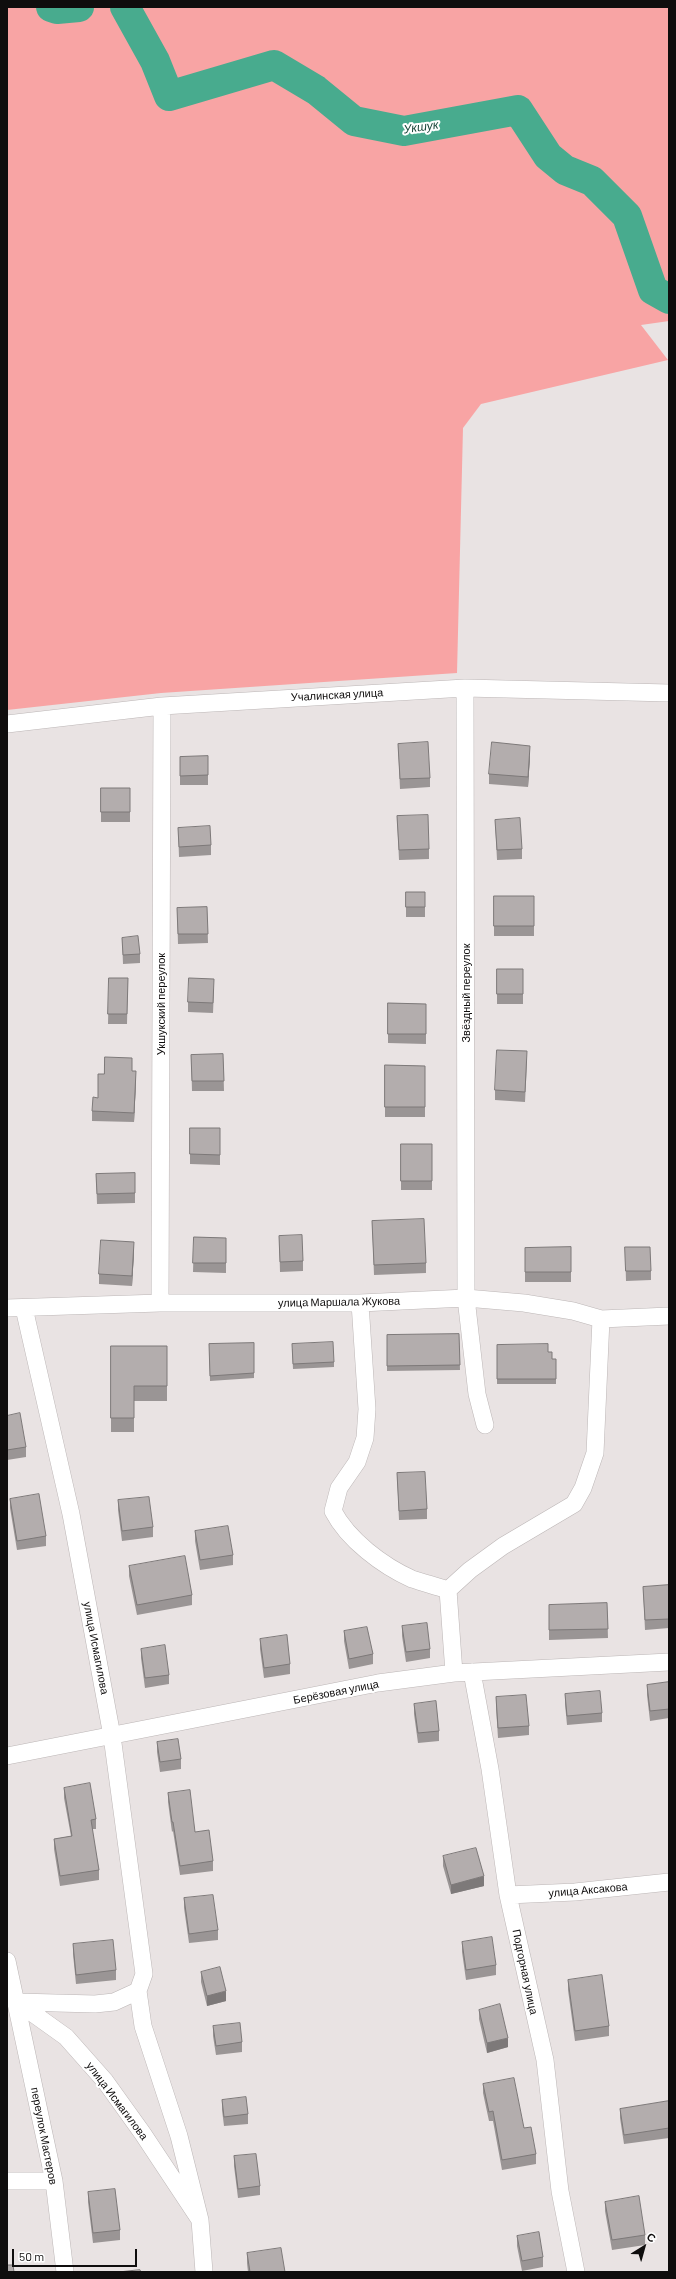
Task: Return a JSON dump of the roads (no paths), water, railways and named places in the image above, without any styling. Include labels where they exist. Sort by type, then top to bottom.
[{"type":"street","name":"Учалинская улица","points":[[7,724],[162,706],[465,688],[669,693]]},
{"type":"street","name":"Звёздный переулок","points":[[465,688],[466,1298],[477,1394],[485,1425]]},
{"type":"street","name":"Укшукский переулок","points":[[160,1303],[162,706]]},
{"type":"street","name":"улица Маршала Жукова","points":[[15,1308],[160,1303],[360,1303],[466,1298],[524,1303],[573,1311],[601,1319],[669,1316]]},
{"type":"street","points":[[360,1303],[367,1409],[365,1438],[358,1462],[340,1488],[334,1511],[340,1524],[388,1566],[413,1579],[448,1590]]},
{"type":"street","name":"улица Исмагилова","points":[[15,1308],[70,1514],[112,1736],[144,1974],[138,1991],[143,2026],[179,2136],[200,2220],[204,2272]]},
{"type":"street","points":[[448,1590],[470,1570],[503,1546],[574,1504],[583,1488],[595,1453],[601,1319]]},
{"type":"street","points":[[448,1590],[454,1673]]},
{"type":"street","name":"Берёзовая улица","points":[[7,1756],[378,1683],[454,1673],[669,1662]]},
{"type":"street","name":"Подгорная улица","points":[[472,1672],[490,1769],[508,1895],[545,2060],[560,2191],[576,2272]]},
{"type":"street","name":"улица Аксакова","points":[[508,1895],[575,1892],[669,1882]]},
{"type":"street","name":"переулок Мастеров","points":[[7,1961],[17,2002],[54,2181],[65,2272]]},
{"type":"street","points":[[17,2002],[96,2004],[114,2002],[138,1991]]},
{"type":"street","name":"улица Исмагилова","points":[[17,2002],[66,2037],[105,2081],[200,2220]]},
{"type":"street","points":[[7,2181],[54,2181]]},
{"type":"waterway","name":"Укшук","points":[[51,7],[57,9],[79,7]]},
{"type":"waterway","name":"Укшук","points":[[125,7],[155,61],[169,96],[274,65],[316,90],[354,121],[404,131],[518,110],[548,156],[565,170],[592,181],[627,216],[653,290],[669,299]]}]
